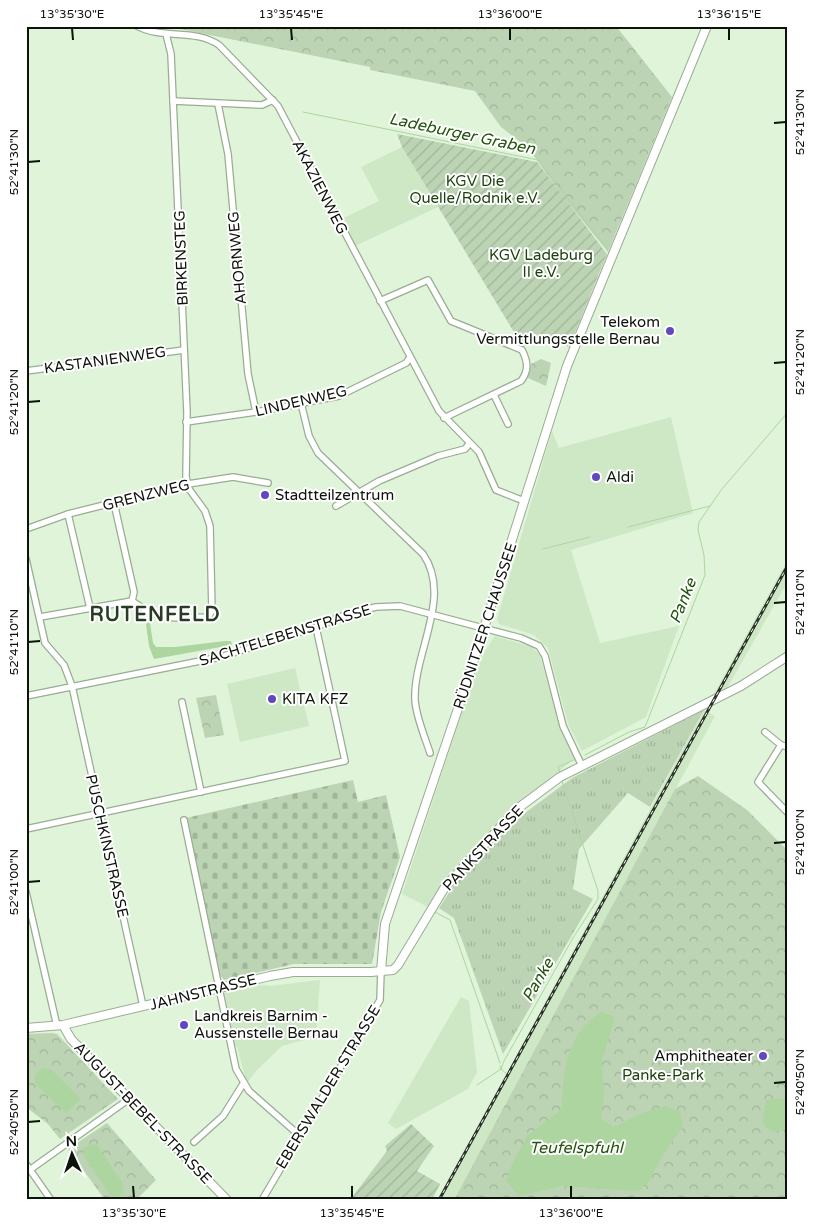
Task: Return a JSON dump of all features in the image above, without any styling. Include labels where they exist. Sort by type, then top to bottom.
[{"type":"main road","name":"RÜDNITZER CHAUSSEE","points":[[381,971],[386,924],[568,366],[707,26]]},
{"type":"main road","name":"PANKSTRASSE","points":[[381,971],[392,970],[398,965],[445,887],[506,820],[553,782],[719,697],[788,656]]},
{"type":"main road","name":"JAHNSTRASSE","points":[[26,1028],[60,1025],[218,987],[293,972],[381,971]]},
{"type":"main road","name":"AUGUST-BEBEL-STRASSE","points":[[60,1025],[71,1039],[227,1200]]},
{"type":"street","name":"AKAZIENWEG","points":[[137,26],[150,32],[191,34],[209,38],[219,45],[273,100],[409,359],[444,418],[479,452],[496,490],[524,501]]},
{"type":"street","name":"BIRKENSTEG","points":[[166,34],[171,54],[188,484]]},
{"type":"street","points":[[173,101],[262,105],[273,100]]},
{"type":"street","name":"AHORNWEG","points":[[218,104],[228,154],[247,366],[256,412]]},
{"type":"street","points":[[380,301],[428,280],[452,321],[522,350],[528,363],[525,376],[521,382],[444,418]]},
{"type":"street","name":"KASTANIENWEG","points":[[26,371],[184,350]]},
{"type":"street","name":"LINDENWEG","points":[[186,422],[256,412],[338,396],[409,359]]},
{"type":"street","points":[[494,396],[508,424]]},
{"type":"street","points":[[300,403],[313,445],[328,464],[423,554],[431,566],[435,583],[431,614],[418,667],[415,701],[430,753]]},
{"type":"street","points":[[336,506],[400,471],[438,456],[465,449],[469,444]]},
{"type":"street","name":"GRENZWEG","points":[[26,529],[68,514],[188,484],[233,478],[268,483]]},
{"type":"street","points":[[26,559],[40,617],[132,601],[147,612],[165,618],[208,617],[211,614],[210,526],[205,511],[192,495],[188,484]]},
{"type":"street","points":[[114,502],[134,592],[132,601]]},
{"type":"street","points":[[68,514],[90,608]]},
{"type":"street","name":"SACHTELEBENSTRASSE","points":[[26,696],[220,657],[316,627],[347,614],[376,607],[400,606],[530,641],[539,646],[544,656],[563,726],[582,766]]},
{"type":"street","name":"PUSCHKINSTRASSE","points":[[40,617],[45,642],[64,665],[72,686],[143,1006]]},
{"type":"street","points":[[26,830],[345,761],[316,627]]},
{"type":"street","points":[[182,702],[200,792]]},
{"type":"street","points":[[766,732],[785,746],[758,782],[788,813]]},
{"type":"street","points":[[184,820],[236,1069],[243,1084],[300,1136]]},
{"type":"street","points":[[26,892],[54,1010],[60,1025]]},
{"type":"street","name":"EBERSWALDER STRASSE","points":[[262,1200],[380,1000],[381,971]]},
{"type":"street","points":[[194,1142],[223,1116],[243,1084]]},
{"type":"street","points":[[31,1169],[129,1099]]},
{"type":"street","points":[[26,1164],[51,1200]]},
{"type":"shaded area","points":[[402,147],[438,207],[353,247],[339,220],[379,201],[361,167]]},
{"type":"shaded area","points":[[671,417],[693,513],[571,550],[600,643],[679,626],[646,717],[582,751],[568,724],[548,648],[534,635],[499,624],[497,619],[552,431],[559,448]]},
{"type":"shaded area","points":[[788,559],[788,581],[726,690],[714,694]]},
{"type":"shaded area","points":[[495,636],[532,647],[540,655],[560,728],[575,758],[509,813],[446,879],[428,907],[402,894],[473,679],[485,651]]},
{"type":"shaded area","points":[[295,668],[309,726],[240,742],[227,684]]},
{"type":"shaded area","points":[[704,710],[715,716],[454,1200],[438,1200]]},
{"type":"shaded area","points":[[320,980],[316,1037],[282,1046],[257,1070],[247,1083],[237,1047],[234,1044],[225,993],[262,985],[270,986]]},
{"type":"shaded area","points":[[461,997],[469,1001],[477,1072],[468,1089],[396,1129],[388,1123]]},
{"type":"green space","points":[[165,26],[616,26],[672,97],[608,252],[564,198],[528,148],[501,127],[475,91],[370,70],[370,67]]},
{"type":"green space","name":"KGV Ladeburg II e.V.","points":[[397,134],[537,162],[607,254],[569,347],[546,336],[523,347],[402,147]]},
{"type":"green space","points":[[541,359],[551,363],[546,386],[528,378],[531,364]]},
{"type":"green space","points":[[216,695],[224,735],[205,738],[196,698]]},
{"type":"green space","points":[[704,710],[650,807],[628,793],[579,849],[573,889],[593,899],[503,1054],[454,918],[439,908],[454,885],[517,819],[572,778]]},
{"type":"green space","name":"Panke-Park","points":[[698,776],[747,810],[788,851],[788,1200],[454,1200],[675,789]]},
{"type":"green space","points":[[353,780],[358,802],[386,795],[400,857],[381,912],[372,964],[294,964],[224,980],[218,972],[186,818]]},
{"type":"green space","points":[[26,1034],[57,1034],[118,1099],[60,1139],[48,1124],[26,1107]]},
{"type":"green space","points":[[107,1123],[156,1180],[136,1200],[105,1200],[68,1149]]},
{"type":"green space","points":[[411,1124],[434,1146],[417,1171],[440,1184],[432,1200],[350,1200],[387,1151],[385,1146]]},
{"type":"water","points":[[150,623],[153,643],[156,647],[175,647],[225,641],[231,641],[232,645],[154,659],[149,646],[146,624]]},
{"type":"water","name":"Teufelspfuhl","points":[[601,1012],[615,1017],[602,1061],[604,1094],[601,1119],[614,1127],[642,1113],[665,1106],[680,1111],[683,1128],[671,1142],[650,1181],[637,1191],[562,1186],[519,1196],[506,1181],[512,1164],[527,1136],[562,1109],[564,1080],[569,1054],[580,1031]]},
{"type":"water","points":[[43,1068],[52,1070],[79,1097],[80,1100],[66,1113],[35,1083],[35,1075]]},
{"type":"water","points":[[788,1099],[788,1130],[770,1130],[762,1122],[766,1100]]},
{"type":"water","points":[[92,1144],[97,1145],[122,1182],[124,1193],[116,1198],[111,1196],[85,1158],[83,1148]]},
{"type":"waterway","name":"Ladeburger Graben","points":[[303,112],[538,160],[607,249]]},
{"type":"waterway","name":"Panke","points":[[585,755],[629,732],[645,727],[705,575],[704,555],[698,530],[699,522],[722,489],[788,412]]},
{"type":"waterway","points":[[628,527],[710,506]]},
{"type":"waterway","points":[[543,549],[590,537]]},
{"type":"waterway","name":"Panke","points":[[560,773],[558,767],[576,759]]},
{"type":"waterway","name":"Panke","points":[[508,1075],[501,1069],[504,1061],[573,938],[598,899],[598,891],[562,781]]},
{"type":"waterway","points":[[435,912],[450,920],[500,1063]]},
{"type":"waterway","points":[[477,1085],[501,1069],[500,1066]]},
{"type":"railway","points":[[439,1200],[788,565]]},
{"type":"place","name":"Telekom Vermittlungsstelle Bernau","points":[[670,331]]},
{"type":"place","name":"Aldi","points":[[596,477]]},
{"type":"place","name":"Stadtteilzentrum","points":[[265,495]]},
{"type":"place","name":"KITA KFZ","points":[[272,699]]},
{"type":"place","name":"Landkreis Barnim - Aussenstelle Bernau","points":[[184,1025]]},
{"type":"place","name":"Amphitheater","points":[[763,1056]]},
{"type":"district","name":"RUTENFELD","points":[[155,615]]},
{"type":"park label","name":"KGV Die Quelle/Rodnik e.V.","points":[[475,190]]}]
